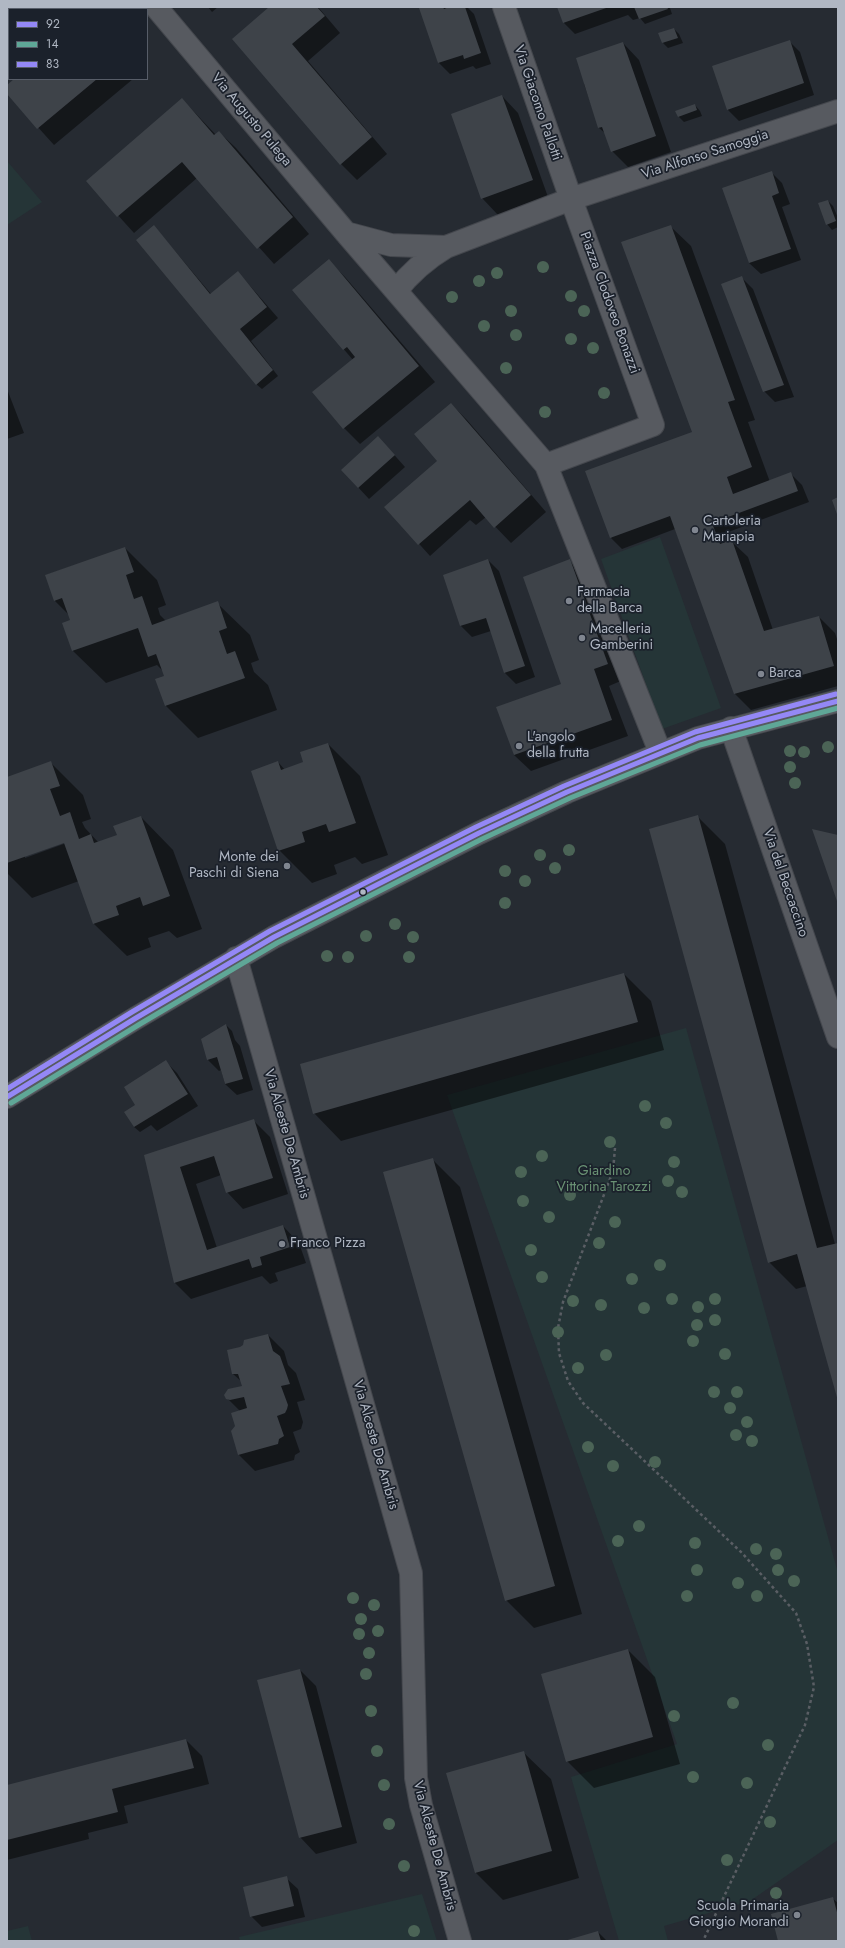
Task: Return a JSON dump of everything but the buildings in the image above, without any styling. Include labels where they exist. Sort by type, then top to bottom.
[{"type":"street","name":"Via Augusto Pulega","points":[[156,7],[346,233]]},
{"type":"street","name":"Via Giacomo Pallotti","points":[[504,7],[571,199]]},
{"type":"street","name":"Via Alfonso Samoggia","points":[[571,199],[838,110]]},
{"type":"street","points":[[396,291],[408,276],[431,256],[446,247],[571,199]]},
{"type":"street","name":"Piazza Clodoveo Bonazzi","points":[[546,465],[653,425],[571,199]]},
{"type":"street","points":[[346,233],[391,245],[446,247]]},
{"type":"street","points":[[346,233],[546,465],[660,752]]},
{"type":"street","points":[[7,1097],[236,958],[296,925],[479,833],[567,792],[660,752],[698,738],[731,728],[838,701]]},
{"type":"street","name":"Via del Beccaccino","points":[[731,728],[838,1037]]},
{"type":"street","name":"Via Alceste De Ambris","points":[[236,958],[411,1573],[416,1778],[421,1805],[460,1941]]},
{"type":"path","points":[[615,1148],[613,1171],[562,1302],[558,1328],[559,1354],[568,1381],[583,1403],[742,1553],[796,1613],[807,1644],[814,1687],[805,1725],[703,1941]]},
{"type":"green space","points":[[7,161],[42,202],[7,225]]},
{"type":"green space","points":[[660,537],[721,708],[662,729],[601,559]]},
{"type":"green space","name":"Giardino Vittorina Tarozzi","points":[[686,1028],[838,1573],[838,1840],[750,1901],[664,1926],[668,1941],[619,1941],[571,1777],[677,1744],[447,1095]]},
{"type":"green space","points":[[422,1894],[437,1941],[240,1941],[239,1937]]},
{"type":"green space","points":[[28,1926],[32,1941],[7,1941],[7,1931]]},
{"type":"transit line","name":"83","points":[[7,1089],[132,1012],[270,931],[476,827],[564,786],[695,732],[836,694]]},
{"type":"transit line","name":"92","points":[[7,1097],[136,1018],[274,937],[479,833],[567,792],[698,738],[838,701]]},
{"type":"transit line","name":"14","points":[[11,1103],[140,1024],[277,943],[482,839],[570,798],[700,745],[838,708]]},
{"type":"place","name":"Cartoleria Mariapia","points":[[695,530]]},
{"type":"place","name":"Farmacia della Barca","points":[[569,601]]},
{"type":"place","name":"Macelleria Gamberini","points":[[582,638]]},
{"type":"place","name":"Barca","points":[[761,674]]},
{"type":"place","name":"L'angolo della frutta","points":[[519,746]]},
{"type":"place","name":"Monte dei Paschi di Siena","points":[[287,866]]},
{"type":"place","name":"Franco Pizza","points":[[282,1244]]},
{"type":"place","name":"Scuola Primaria Giorgio Morandi","points":[[797,1915]]}]
